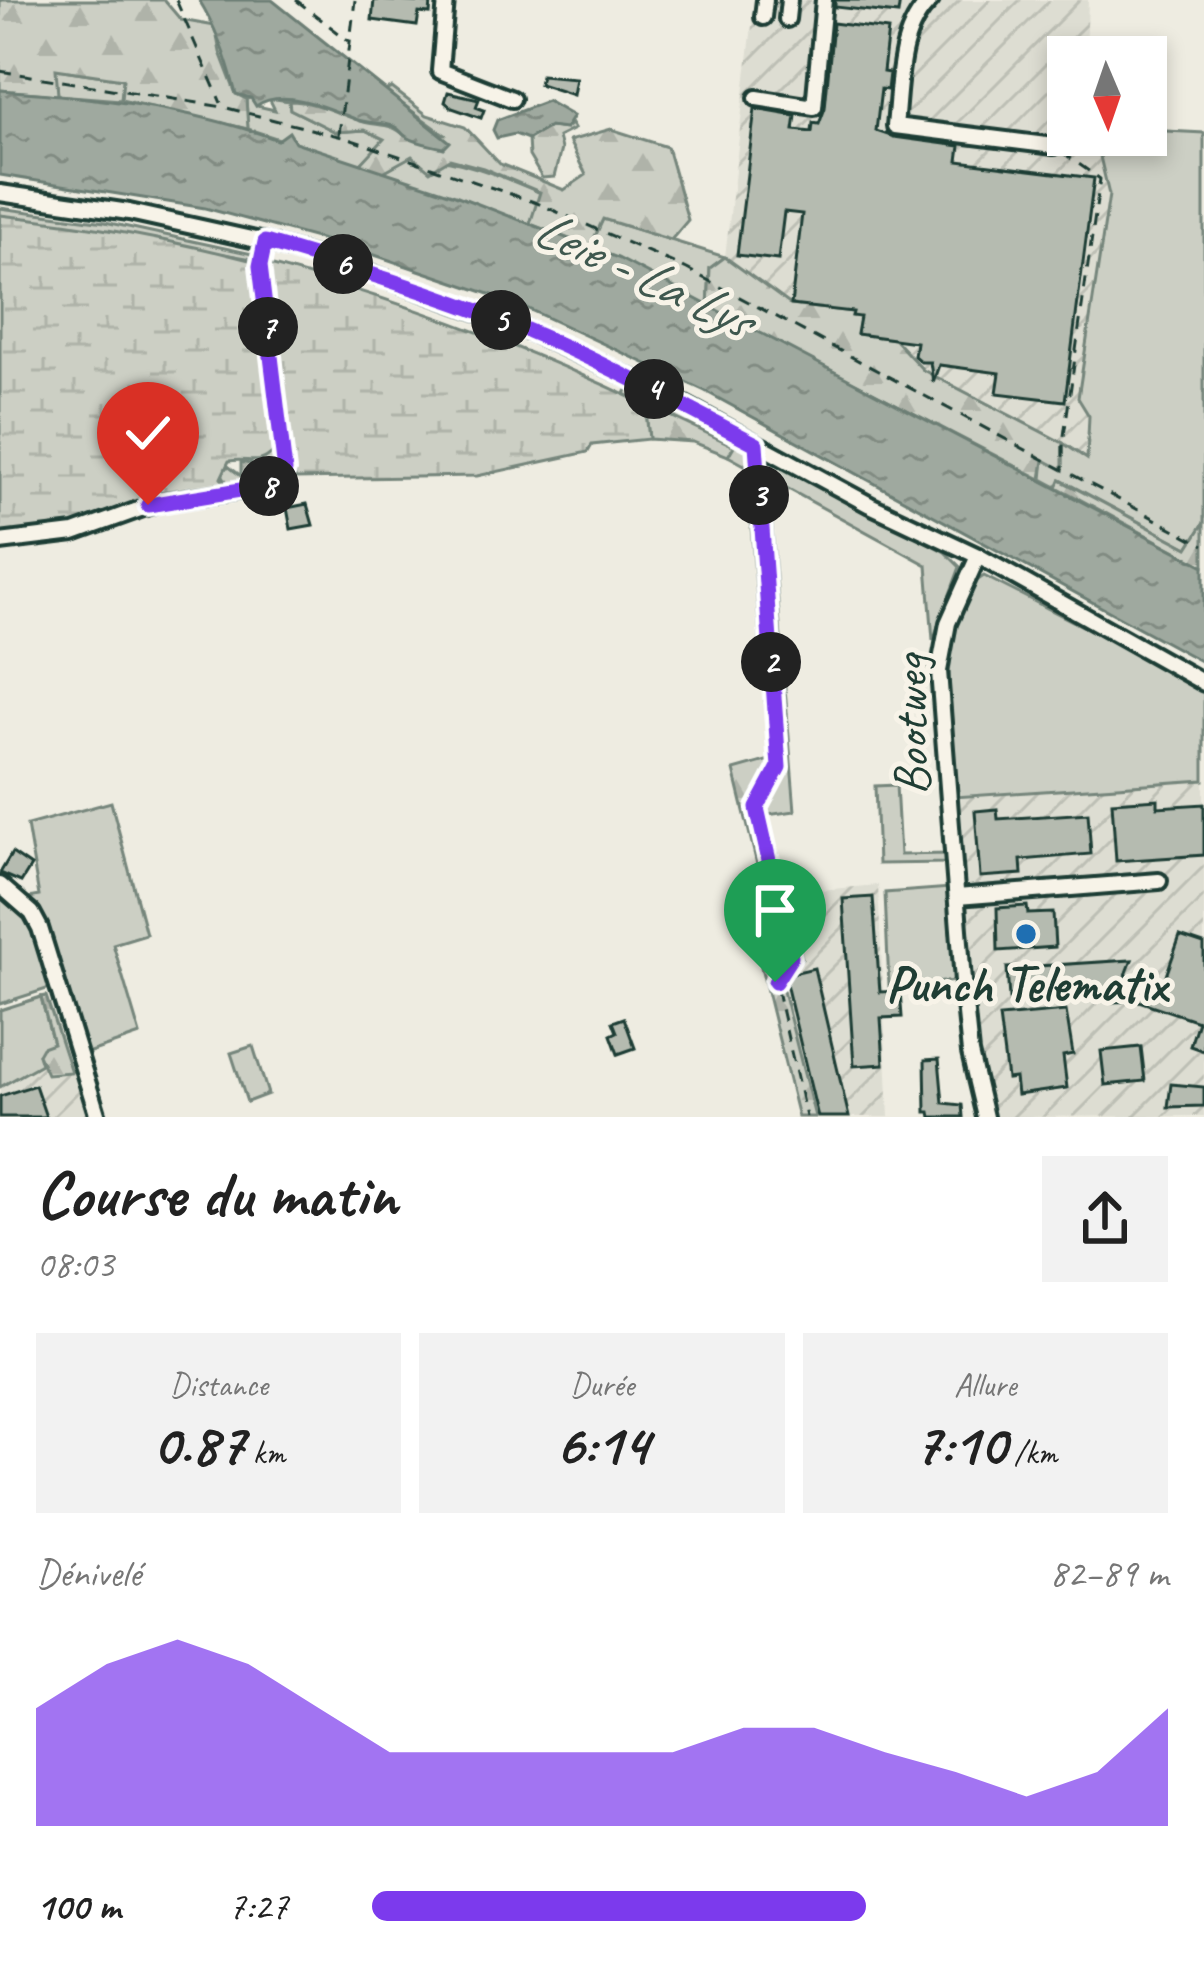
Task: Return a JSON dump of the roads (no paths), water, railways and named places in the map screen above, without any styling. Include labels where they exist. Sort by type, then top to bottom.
[{"type":"street","points":[[446,0],[440,71],[512,99]]},
{"type":"street","points":[[763,17],[765,0]]},
{"type":"street","points":[[787,19],[789,0]]},
{"type":"street","points":[[757,98],[814,107],[824,0]]},
{"type":"street","points":[[931,0],[914,18],[906,38],[895,125],[1047,145]]},
{"type":"street","points":[[0,193],[129,212],[265,242],[356,268],[520,327],[664,394],[978,556],[1204,683]]},
{"type":"street","points":[[0,542],[74,533],[160,502],[258,488],[282,476]]},
{"type":"street","name":"Bootweg","points":[[978,556],[948,623],[940,671],[970,1053],[985,1117]]},
{"type":"street","points":[[957,897],[1159,881]]},
{"type":"street","points":[[0,885],[32,914],[40,928],[98,1117]]},
{"type":"water","points":[[199,0],[272,0],[450,142],[444,148],[420,143],[393,126],[360,121],[306,101],[279,98],[256,106],[251,98],[236,94],[221,46]]},
{"type":"water","name":"Leie - La Lys","points":[[0,90],[140,105],[210,119],[278,140],[289,132],[295,142],[455,195],[618,258],[1204,566],[1204,663],[705,391],[513,302],[357,249],[205,208],[0,175]]},
{"type":"water","points":[[547,101],[573,116],[565,129],[549,127],[528,139],[515,134],[497,138],[493,130],[497,120]]},
{"type":"place","name":"Punch Telematix","points":[[1026,934]]}]
